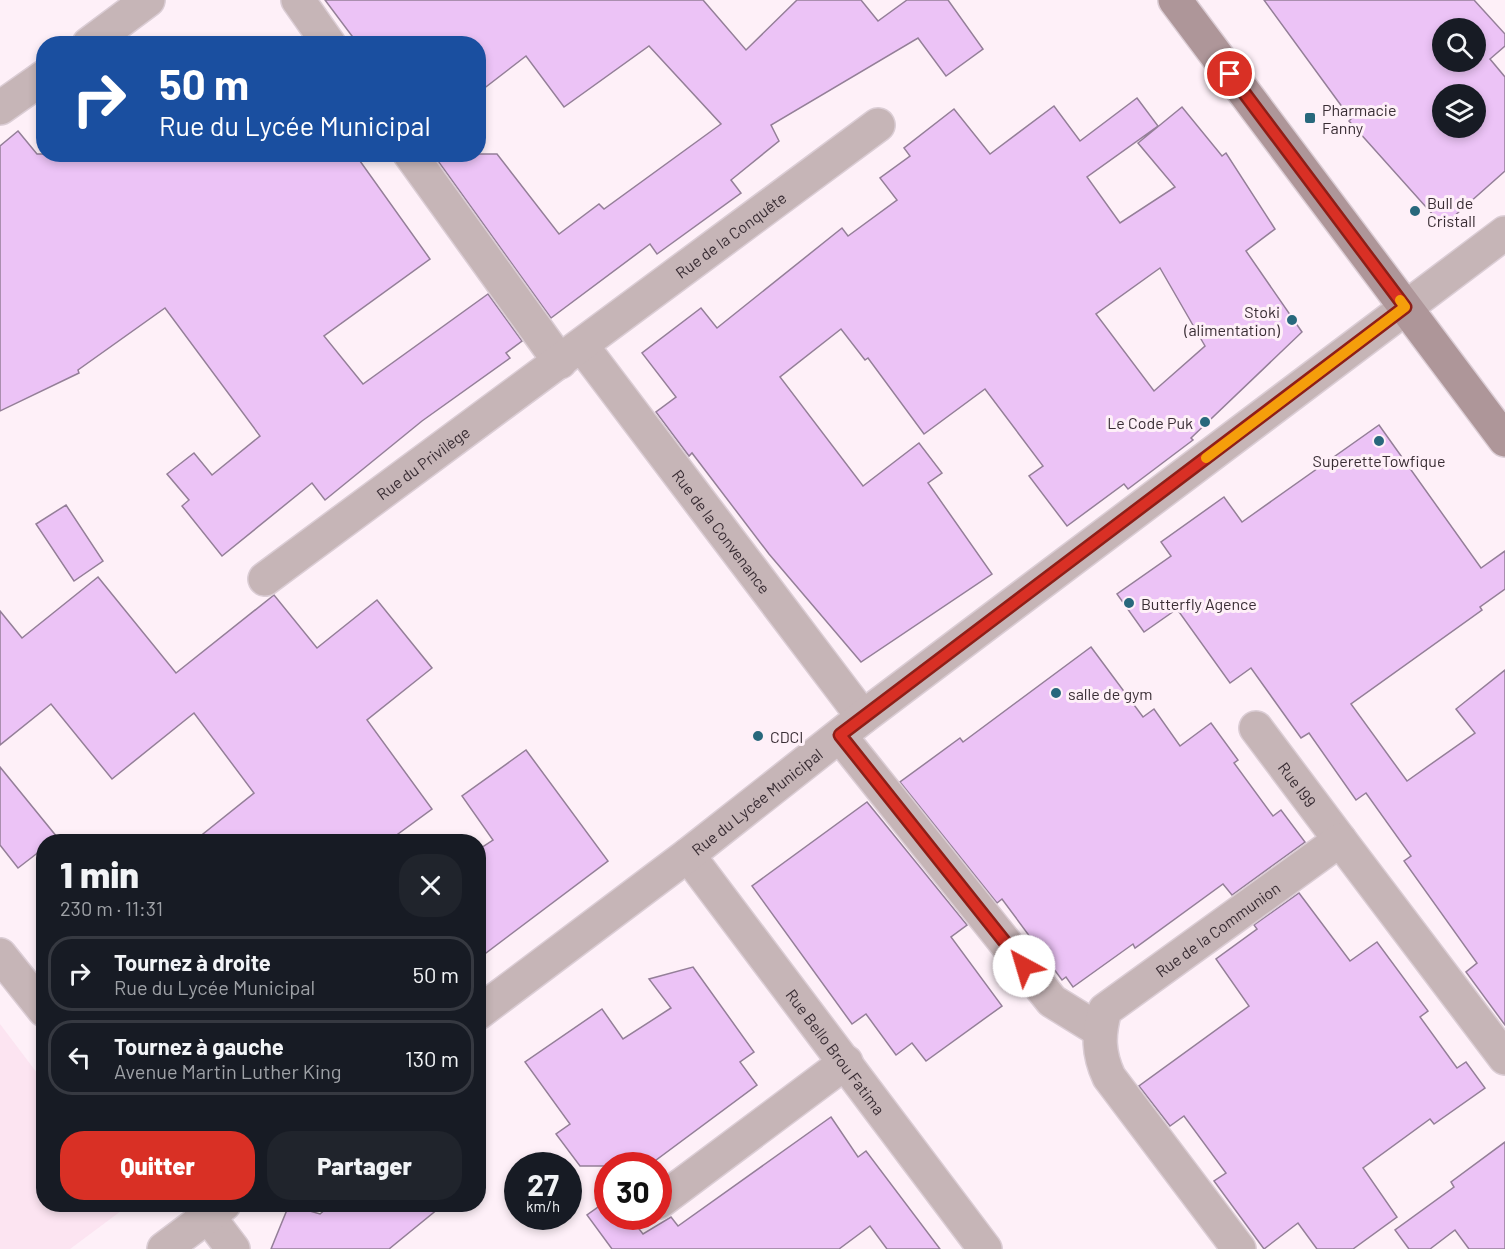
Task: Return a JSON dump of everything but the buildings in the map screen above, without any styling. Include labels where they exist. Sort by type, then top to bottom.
[{"type":"street","points":[[100,36],[148,0]]},
{"type":"street","points":[[298,0],[323,36]]},
{"type":"street","points":[[1175,0],[1505,440]]},
{"type":"street","points":[[0,108],[36,82]]},
{"type":"street","name":"Rue de la Conquête","points":[[571,354],[878,125]]},
{"type":"street","name":"Rue de la Convenance","points":[[416,162],[571,354],[852,726],[1052,1002],[1099,1030]]},
{"type":"street","name":"Rue du Lycée Municipal","points":[[486,1007],[688,855],[852,726],[1505,233]]},
{"type":"street","name":"Rue du Privilège","points":[[265,579],[571,354]]},
{"type":"street","name":"Rue I99","points":[[1256,728],[1340,840]]},
{"type":"street","points":[[1340,840],[1505,1058]]},
{"type":"street","name":"Rue de la Communion","points":[[1099,1030],[1105,1010],[1340,840]]},
{"type":"street","name":"Rue Bello Brou Fatima","points":[[688,855],[985,1249]]},
{"type":"street","points":[[0,956],[36,1000]]},
{"type":"street","points":[[1099,1030],[1100,1057],[1109,1077],[1239,1249]]},
{"type":"street","points":[[672,1193],[846,1062]]},
{"type":"street","points":[[164,1249],[206,1212]]},
{"type":"street","points":[[213,1212],[232,1249]]},
{"type":"shaded area","points":[[0,1024],[36,1072],[36,1212],[120,1212],[70,1249],[0,1249]]},
{"type":"slow traffic","points":[[1206,458],[1405,307],[1400,300]]},
{"type":"place","name":"Pharmacie Fanny","points":[[1310,118]]},
{"type":"place","name":"Bull de Cristall","points":[[1415,211]]},
{"type":"place","name":"Stoki (alimentation)","points":[[1292,320]]},
{"type":"place","name":"Le Code Puk","points":[[1205,422]]},
{"type":"place","name":"SuperetteTowfique","points":[[1379,441]]},
{"type":"place","name":"Butterfly Agence","points":[[1129,603]]},
{"type":"place","name":"salle de gym","points":[[1056,693]]},
{"type":"place","name":"CDCI","points":[[758,736]]},
{"type":"route","points":[[1024,966],[840,735],[1405,307],[1230,74]]}]
